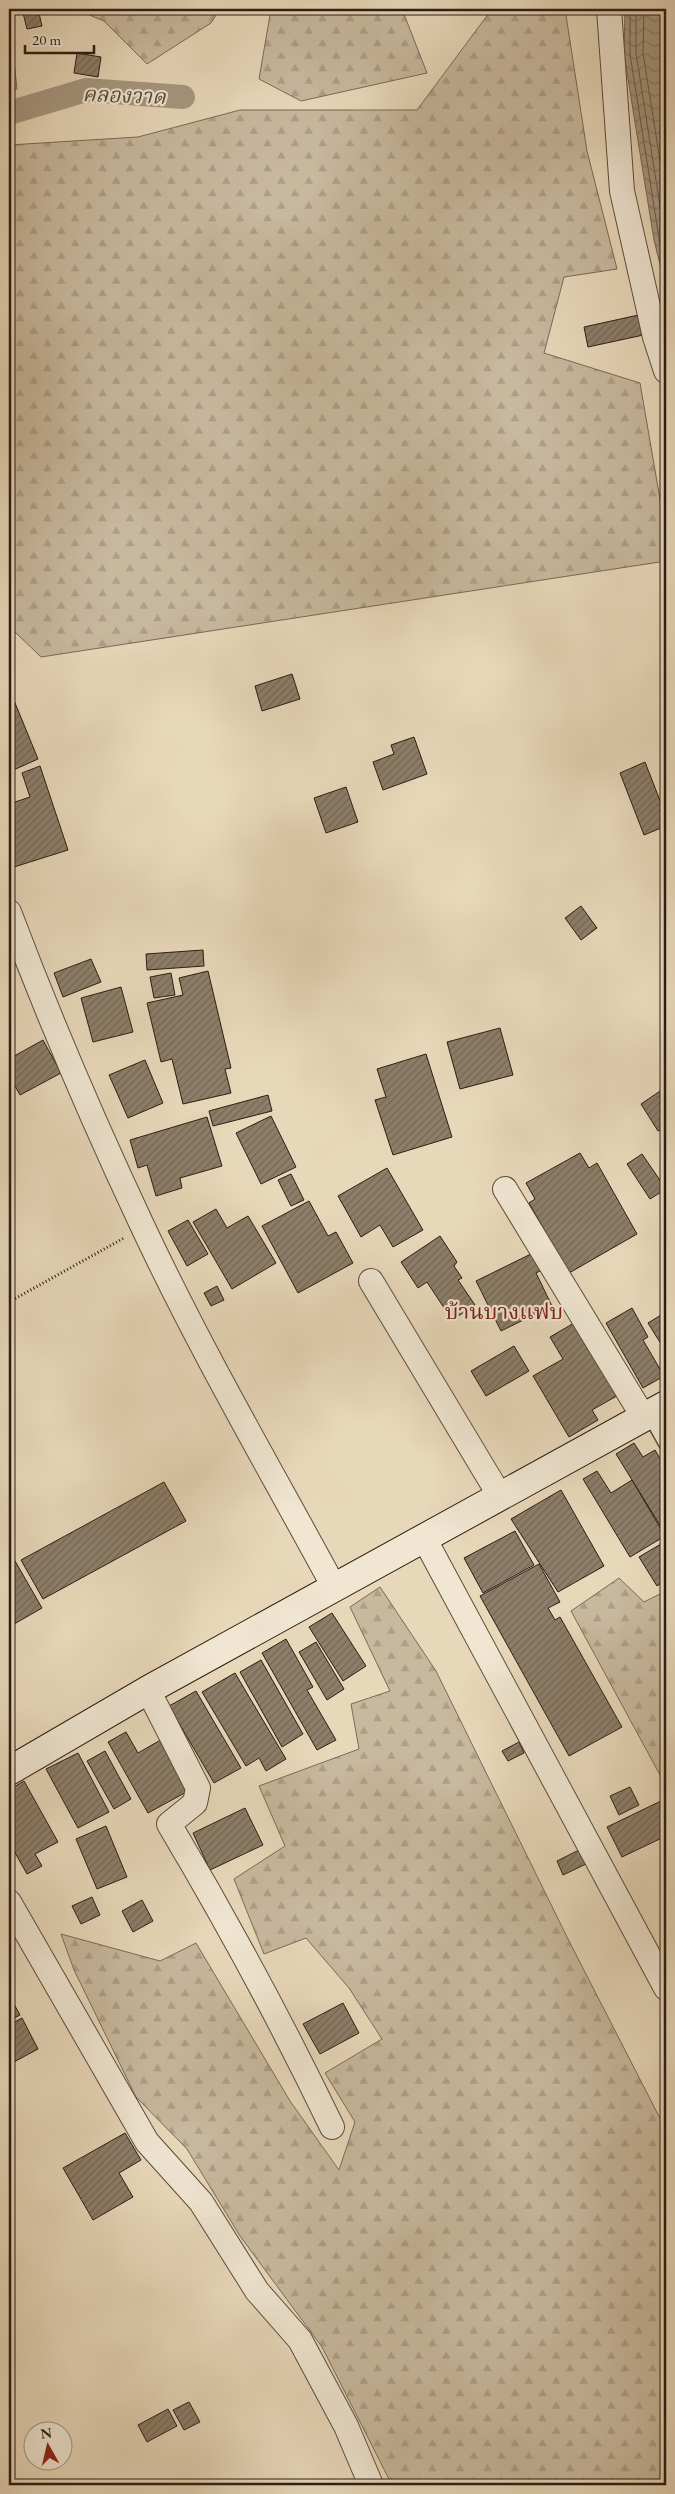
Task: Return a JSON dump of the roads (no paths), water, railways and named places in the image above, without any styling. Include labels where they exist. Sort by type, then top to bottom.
[{"type":"street","points":[[608,9],[622,192],[656,337],[666,371]]},
{"type":"street","points":[[9,912],[42,1000],[143,1227],[236,1408],[334,1587]]},
{"type":"street","points":[[9,1771],[148,1690],[653,1413],[505,1189]]},
{"type":"street","points":[[371,1281],[500,1496]]},
{"type":"street","points":[[424,1538],[666,1988]]},
{"type":"street","points":[[148,1690],[198,1788],[195,1803],[169,1824],[226,1920],[282,2022],[332,2127]]},
{"type":"street","points":[[9,1902],[147,2142],[201,2202],[257,2292],[300,2340],[346,2426],[372,2485]]},
{"type":"lane","points":[[653,1413],[666,1445]]},
{"type":"water","points":[[625,9],[666,9],[666,289],[654,240],[624,54]]},
{"type":"waterway","name":"คลองวาด","points":[[9,113],[86,90],[183,97]]},
{"type":"district","name":"บ้านบางแฟบ","points":[[504,1311]]}]
